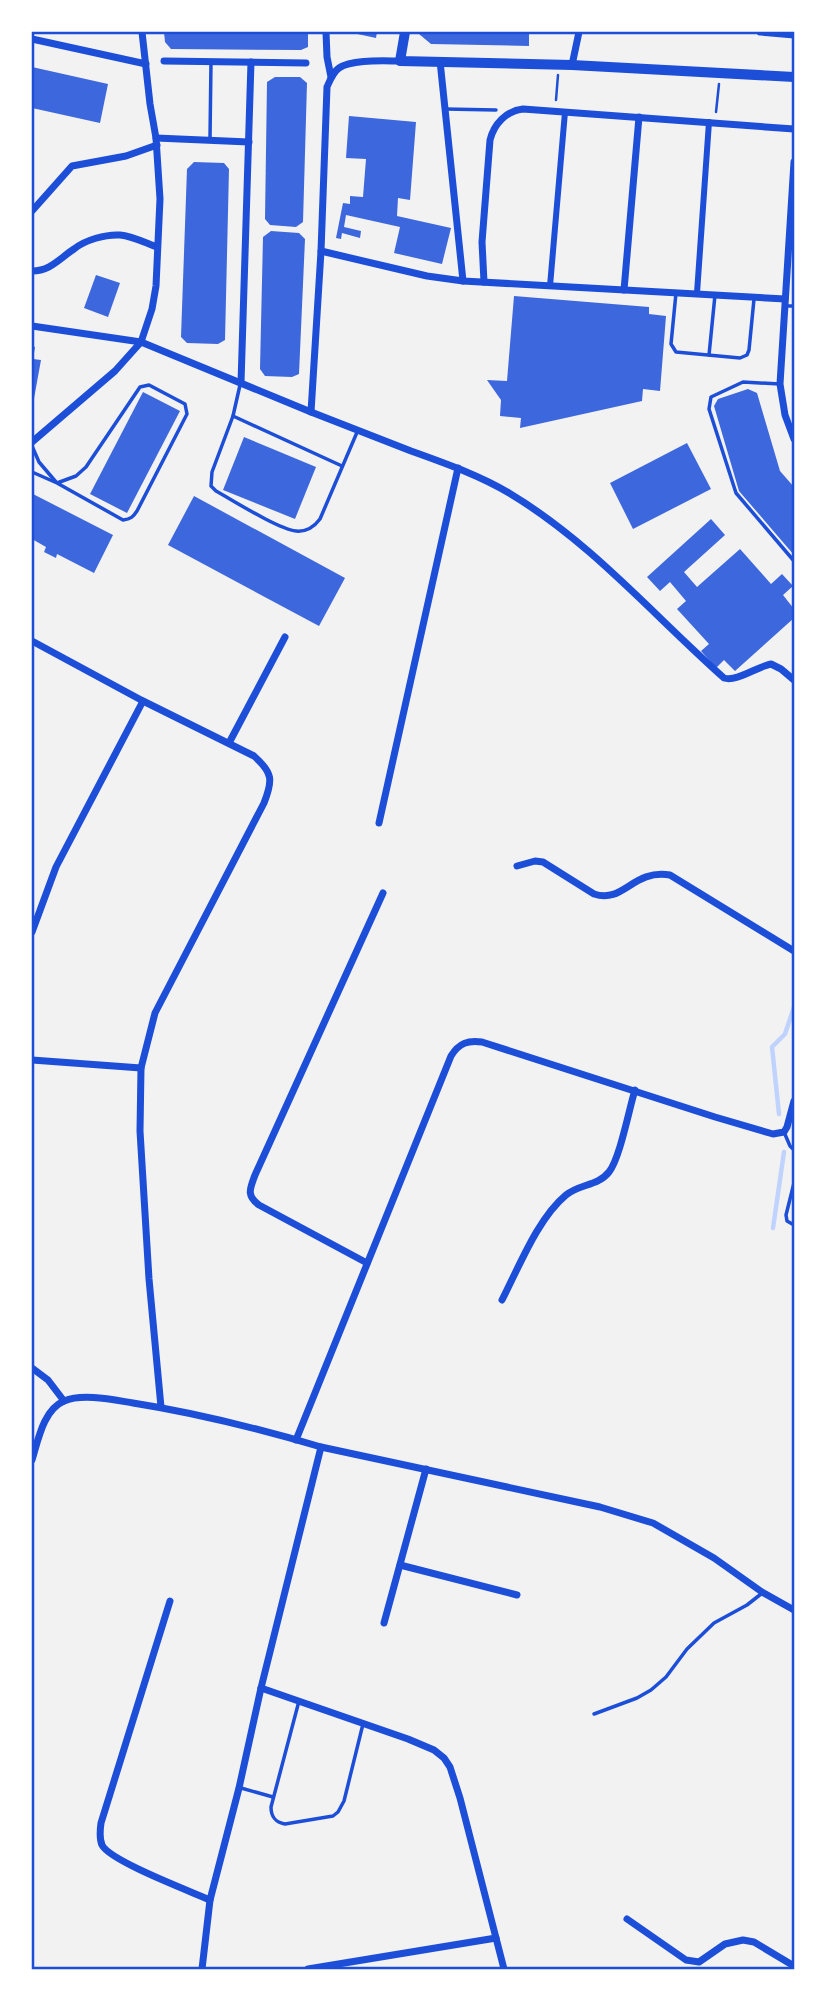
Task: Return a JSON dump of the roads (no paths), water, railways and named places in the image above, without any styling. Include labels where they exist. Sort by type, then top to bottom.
[{"type":"street","points":[[32,444],[115,371],[141,342],[152,309],[156,286],[160,199],[157,141],[142,32]]},
{"type":"street","points":[[326,32],[331,77]]},
{"type":"street","points":[[400,61],[405,32]]},
{"type":"street","points":[[572,65],[579,32]]},
{"type":"street","points":[[760,32],[794,35]]},
{"type":"street","points":[[32,40],[146,65]]},
{"type":"street","points":[[164,61],[306,63]]},
{"type":"street","points":[[440,61],[463,281]]},
{"type":"street","points":[[311,412],[321,251],[326,98],[331,77],[339,68],[351,63],[440,61],[794,77]]},
{"type":"street","points":[[241,383],[251,62]]},
{"type":"street","points":[[484,282],[482,242],[492,133],[508,113],[516,110],[555,111],[794,129]]},
{"type":"street","points":[[550,286],[565,112]]},
{"type":"street","points":[[624,290],[639,117]]},
{"type":"street","points":[[697,293],[712,122]]},
{"type":"street","points":[[32,211],[72,166],[126,156],[157,141],[249,142]]},
{"type":"street","points":[[794,162],[780,384],[785,415],[792,423],[794,439]]},
{"type":"street","points":[[32,271],[41,271],[54,265],[76,247],[95,239],[120,235],[157,247]]},
{"type":"street","points":[[321,251],[427,276],[463,281],[697,293],[784,302]]},
{"type":"street","points":[[32,326],[141,342],[311,412],[458,468],[506,492],[557,525],[724,678],[732,680],[771,664],[794,680]]},
{"type":"street","points":[[379,823],[458,468]]},
{"type":"street","points":[[229,743],[285,637]]},
{"type":"street","points":[[32,641],[254,757],[266,767],[271,780],[264,803],[155,1013],[141,1069],[140,1145],[161,1407]]},
{"type":"street","points":[[32,932],[56,867],[143,701]]},
{"type":"street","points":[[517,866],[535,861],[543,862],[603,897],[621,892],[633,881],[652,874],[670,875],[794,951]]},
{"type":"street","points":[[367,1263],[259,1205],[250,1195],[255,1175],[383,893]]},
{"type":"street","points":[[296,1440],[451,1056],[459,1045],[469,1041],[482,1042],[774,1134],[784,1132],[788,1127],[794,1101]]},
{"type":"street","points":[[32,1060],[141,1069]]},
{"type":"street","points":[[502,1300],[545,1219],[558,1202],[569,1192],[594,1183],[609,1172],[635,1090]]},
{"type":"street","points":[[32,1368],[48,1380],[64,1401]]},
{"type":"street","points":[[32,1460],[46,1419],[64,1401],[89,1397],[161,1407],[321,1447],[600,1507],[653,1523],[714,1558],[762,1592],[794,1610]]},
{"type":"street","points":[[202,1969],[210,1900],[321,1447]]},
{"type":"street","points":[[384,1623],[426,1469]]},
{"type":"street","points":[[400,1566],[517,1595]]},
{"type":"street","points":[[170,1601],[101,1823],[100,1835],[102,1845],[117,1858],[210,1900]]},
{"type":"street","points":[[261,1688],[435,1750],[444,1758],[450,1767],[460,1798],[504,1969]]},
{"type":"street","points":[[627,1919],[686,1960],[699,1962],[725,1944],[743,1940],[754,1942],[794,1966]]},
{"type":"street","points":[[308,1969],[496,1938]]},
{"type":"lane","points":[[210,140],[211,62]]},
{"type":"lane","points":[[445,109],[496,110]]},
{"type":"lane","points":[[676,293],[671,344],[673,349],[676,352],[740,358],[747,355],[749,350],[755,297]]},
{"type":"lane","points":[[709,355],[715,295]]},
{"type":"lane","points":[[784,302],[794,306]]},
{"type":"lane","points":[[780,384],[743,382],[711,397],[709,409],[736,493],[794,561]]},
{"type":"lane","points":[[241,383],[233,416],[212,472],[211,486],[295,531],[316,525],[358,430]]},
{"type":"lane","points":[[32,472],[123,520],[134,517],[187,414],[185,404],[149,385],[140,387],[86,467],[76,476],[57,483]]},
{"type":"lane","points":[[233,416],[342,466]]},
{"type":"lane","points":[[32,444],[39,462],[57,483]]},
{"type":"lane","points":[[784,1132],[794,1150]]},
{"type":"lane","points":[[794,1183],[786,1216],[787,1221],[794,1225]]},
{"type":"lane","points":[[594,1714],[638,1698],[651,1690],[666,1677],[687,1648],[714,1623],[747,1605],[762,1592]]},
{"type":"lane","points":[[299,1701],[273,1797],[271,1813],[279,1823],[335,1815],[341,1809],[363,1724]]},
{"type":"lane","points":[[239,1788],[273,1797]]},
{"type":"waterway","points":[[779,1114],[772,1047],[785,1034],[794,1007]]},
{"type":"waterway","points":[[773,1228],[784,1152]]}]
